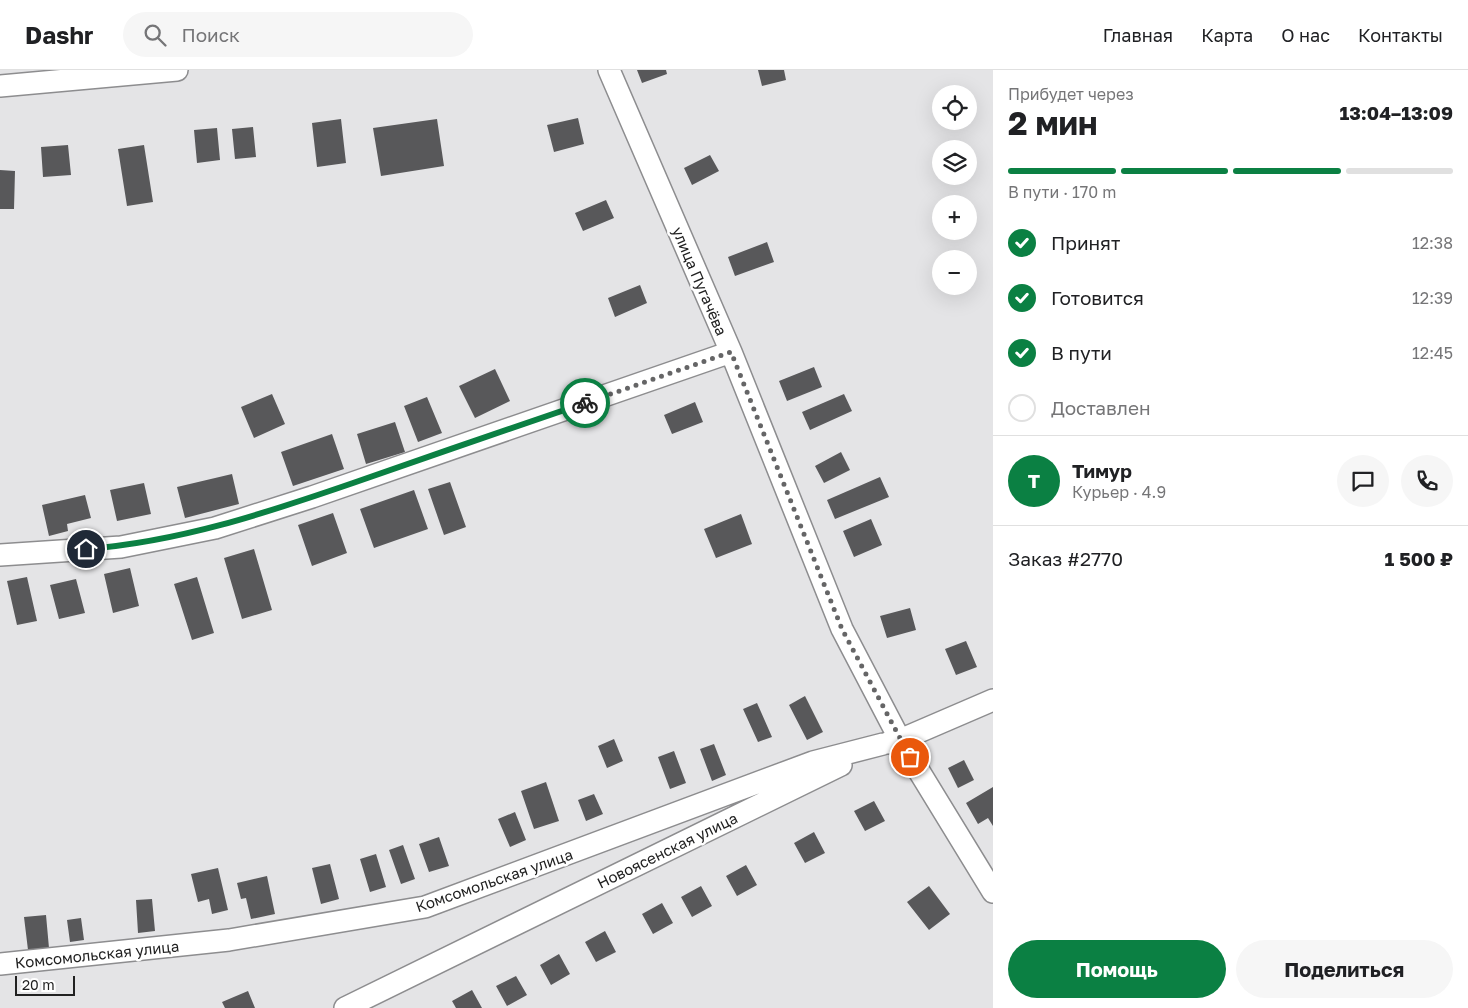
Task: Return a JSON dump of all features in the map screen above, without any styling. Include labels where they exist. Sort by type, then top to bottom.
[{"type":"street","points":[[0,86],[177,70]]},
{"type":"street","name":"улица Пугачёва","points":[[610,70],[731,352],[842,629],[892,742],[993,892]]},
{"type":"street","points":[[0,555],[121,547],[215,528],[312,497],[731,352]]},
{"type":"street","name":"Новоясенская улица","points":[[345,1008],[892,742],[993,700]]},
{"type":"street","name":"Комсомольская улица","points":[[0,964],[229,940],[425,907],[813,762],[892,742]]},
{"type":"building","points":[[637,70],[666,70],[667,74],[642,83]]},
{"type":"building","points":[[758,70],[784,70],[786,80],[762,86]]},
{"type":"building","points":[[578,118],[584,144],[554,152],[547,125]]},
{"type":"building","points":[[341,119],[346,163],[317,167],[312,123]]},
{"type":"building","points":[[437,119],[444,166],[381,176],[373,128]]},
{"type":"building","points":[[253,127],[256,157],[235,159],[232,129]]},
{"type":"building","points":[[217,128],[220,160],[197,163],[194,130]]},
{"type":"building","points":[[68,145],[71,175],[43,177],[41,147]]},
{"type":"building","points":[[144,145],[153,202],[127,206],[118,149]]},
{"type":"building","points":[[710,155],[719,171],[692,185],[684,168]]},
{"type":"building","points":[[0,170],[15,171],[14,209],[0,209]]},
{"type":"building","points":[[606,200],[614,218],[583,231],[575,213]]},
{"type":"building","points":[[767,242],[774,262],[735,276],[728,257]]},
{"type":"building","points":[[640,285],[647,303],[615,317],[608,298]]},
{"type":"building","points":[[814,367],[822,387],[787,401],[779,381]]},
{"type":"building","points":[[495,369],[510,401],[475,418],[459,386]]},
{"type":"building","points":[[272,394],[285,424],[254,438],[241,407]]},
{"type":"building","points":[[844,394],[852,411],[810,430],[802,412]]},
{"type":"building","points":[[427,397],[442,433],[418,442],[404,406]]},
{"type":"building","points":[[695,402],[703,422],[672,434],[664,415]]},
{"type":"building","points":[[395,422],[405,452],[366,464],[357,434]]},
{"type":"building","points":[[332,434],[344,469],[293,486],[281,452]]},
{"type":"building","points":[[841,452],[850,470],[824,483],[815,466]]},
{"type":"building","points":[[232,474],[239,504],[185,518],[177,487]]},
{"type":"building","points":[[880,477],[889,497],[835,519],[827,500]]},
{"type":"building","points":[[450,482],[466,527],[444,535],[428,489]]},
{"type":"building","points":[[144,483],[151,514],[117,521],[110,490]]},
{"type":"building","points":[[414,490],[428,529],[374,548],[360,509]]},
{"type":"building","points":[[85,495],[91,518],[67,524],[68,531],[49,536],[42,505]]},
{"type":"building","points":[[333,513],[347,553],[312,566],[298,525]]},
{"type":"building","points":[[741,514],[752,544],[716,558],[704,529]]},
{"type":"building","points":[[871,519],[882,545],[854,557],[843,531]]},
{"type":"building","points":[[254,549],[272,610],[242,619],[224,558]]},
{"type":"building","points":[[130,568],[139,606],[113,613],[104,574]]},
{"type":"building","points":[[27,577],[37,621],[17,625],[7,581]]},
{"type":"building","points":[[197,577],[214,633],[192,640],[174,584]]},
{"type":"building","points":[[76,579],[85,613],[59,619],[50,585]]},
{"type":"building","points":[[910,608],[916,630],[887,638],[880,616]]},
{"type":"building","points":[[966,641],[977,667],[956,675],[945,649]]},
{"type":"building","points":[[805,696],[823,732],[807,740],[789,705]]},
{"type":"building","points":[[757,703],[772,737],[758,742],[743,709]]},
{"type":"building","points":[[614,739],[623,761],[607,768],[598,746]]},
{"type":"building","points":[[714,744],[726,775],[712,781],[700,749]]},
{"type":"building","points":[[674,751],[686,783],[670,789],[658,757]]},
{"type":"building","points":[[964,760],[974,780],[958,788],[948,768]]},
{"type":"building","points":[[546,782],[559,821],[534,829],[521,791]]},
{"type":"building","points":[[993,787],[993,826],[988,818],[978,824],[966,803]]},
{"type":"building","points":[[594,794],[603,814],[586,821],[578,800]]},
{"type":"building","points":[[874,801],[885,821],[865,831],[854,811]]},
{"type":"building","points":[[515,812],[526,840],[510,847],[498,819]]},
{"type":"building","points":[[814,832],[825,853],[805,863],[794,843]]},
{"type":"building","points":[[439,837],[449,866],[429,872],[419,844]]},
{"type":"building","points":[[403,845],[415,879],[401,884],[389,850]]},
{"type":"building","points":[[376,854],[386,887],[370,892],[360,859]]},
{"type":"building","points":[[330,864],[339,899],[321,904],[312,868]]},
{"type":"building","points":[[746,865],[757,885],[737,896],[726,876]]},
{"type":"building","points":[[218,868],[228,910],[212,914],[209,899],[198,902],[191,874]]},
{"type":"building","points":[[267,876],[275,914],[251,919],[246,898],[241,899],[237,883]]},
{"type":"building","points":[[701,886],[712,906],[692,917],[681,897]]},
{"type":"building","points":[[929,886],[950,914],[929,930],[907,902]]},
{"type":"building","points":[[152,899],[155,931],[138,933],[136,900]]},
{"type":"building","points":[[662,903],[673,923],[653,934],[642,914]]},
{"type":"building","points":[[46,915],[49,948],[28,950],[24,917]]},
{"type":"building","points":[[81,918],[84,940],[70,942],[67,920]]},
{"type":"building","points":[[605,931],[616,952],[596,962],[585,942]]},
{"type":"building","points":[[559,954],[570,974],[551,985],[540,965]]},
{"type":"building","points":[[516,976],[527,995],[507,1006],[496,986]]},
{"type":"building","points":[[472,990],[482,1008],[456,1008],[452,1001]]},
{"type":"building","points":[[248,991],[255,1008],[225,1008],[222,1002]]},
{"type":"way so far","points":[[585,403],[731,352],[842,629],[910,757]]},
{"type":"route","points":[[86,549],[121,547],[215,528],[312,497],[585,403]]}]
